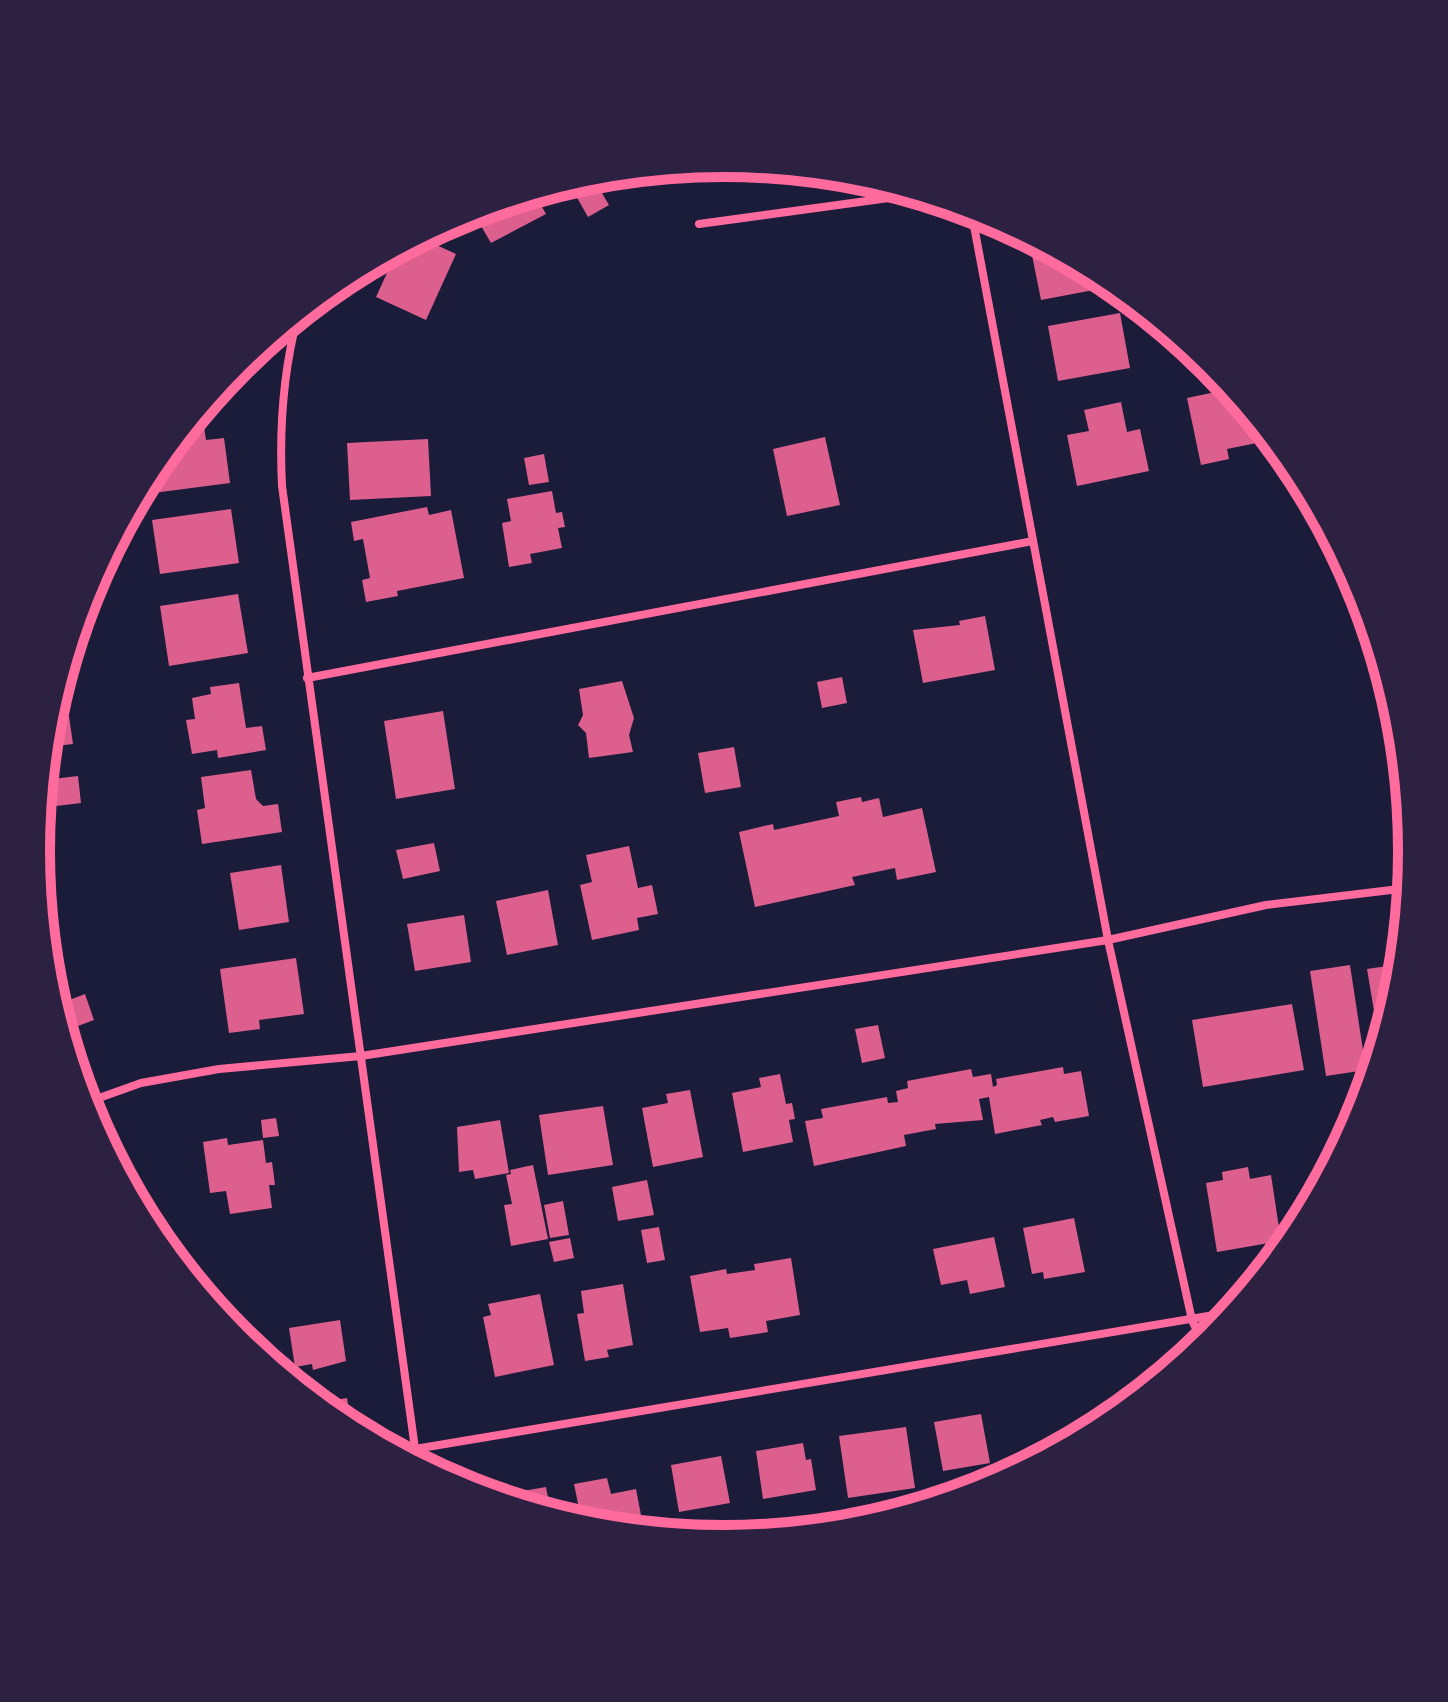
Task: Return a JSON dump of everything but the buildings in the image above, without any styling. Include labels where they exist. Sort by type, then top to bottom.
[{"type":"street","points":[[699,224],[889,198]]},
{"type":"street","points":[[974,225],[1108,940],[1192,1320],[1197,1331]]},
{"type":"street","points":[[294,332],[285,375],[280,431],[282,486],[415,1449],[1212,1316]]},
{"type":"street","points":[[307,678],[1033,541]]},
{"type":"street","points":[[97,1099],[141,1083],[219,1069],[361,1056],[1108,940],[1266,905],[1397,889]]}]
